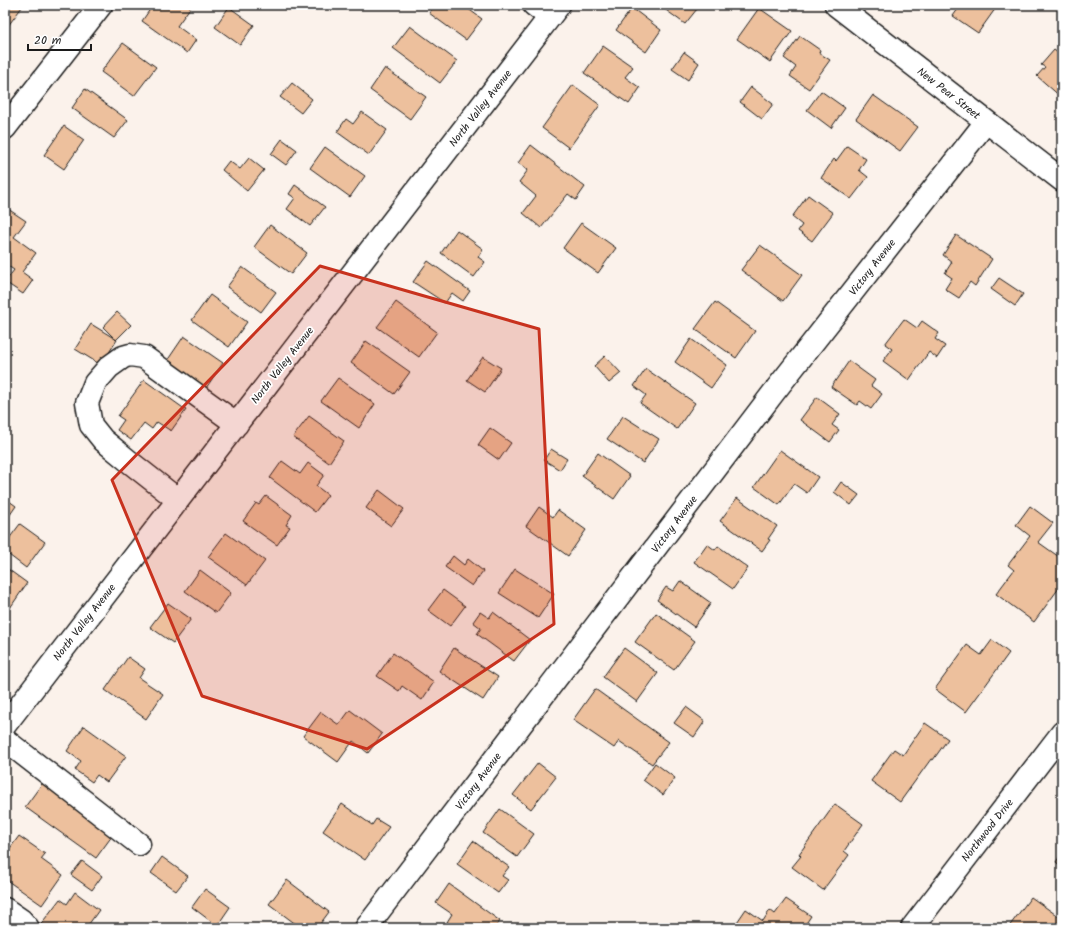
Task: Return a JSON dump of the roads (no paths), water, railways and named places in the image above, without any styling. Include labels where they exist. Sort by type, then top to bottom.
[{"type":"street","name":"New Pear Street","points":[[836,5],[1062,180]]},
{"type":"street","points":[[5,128],[90,9]]},
{"type":"street","name":"North Valley Avenue","points":[[5,725],[237,424],[548,9]]},
{"type":"street","name":"Victory Avenue","points":[[366,928],[774,392],[986,122]]},
{"type":"street","points":[[178,500],[130,464],[103,440],[91,425],[87,403],[95,383],[109,367],[123,357],[130,355],[144,357],[237,424]]},
{"type":"street","name":"Northwood Drive","points":[[912,928],[1062,733]]},
{"type":"street","points":[[5,740],[139,844]]},
{"type":"street","points":[[5,909],[21,920],[28,928]]}]
